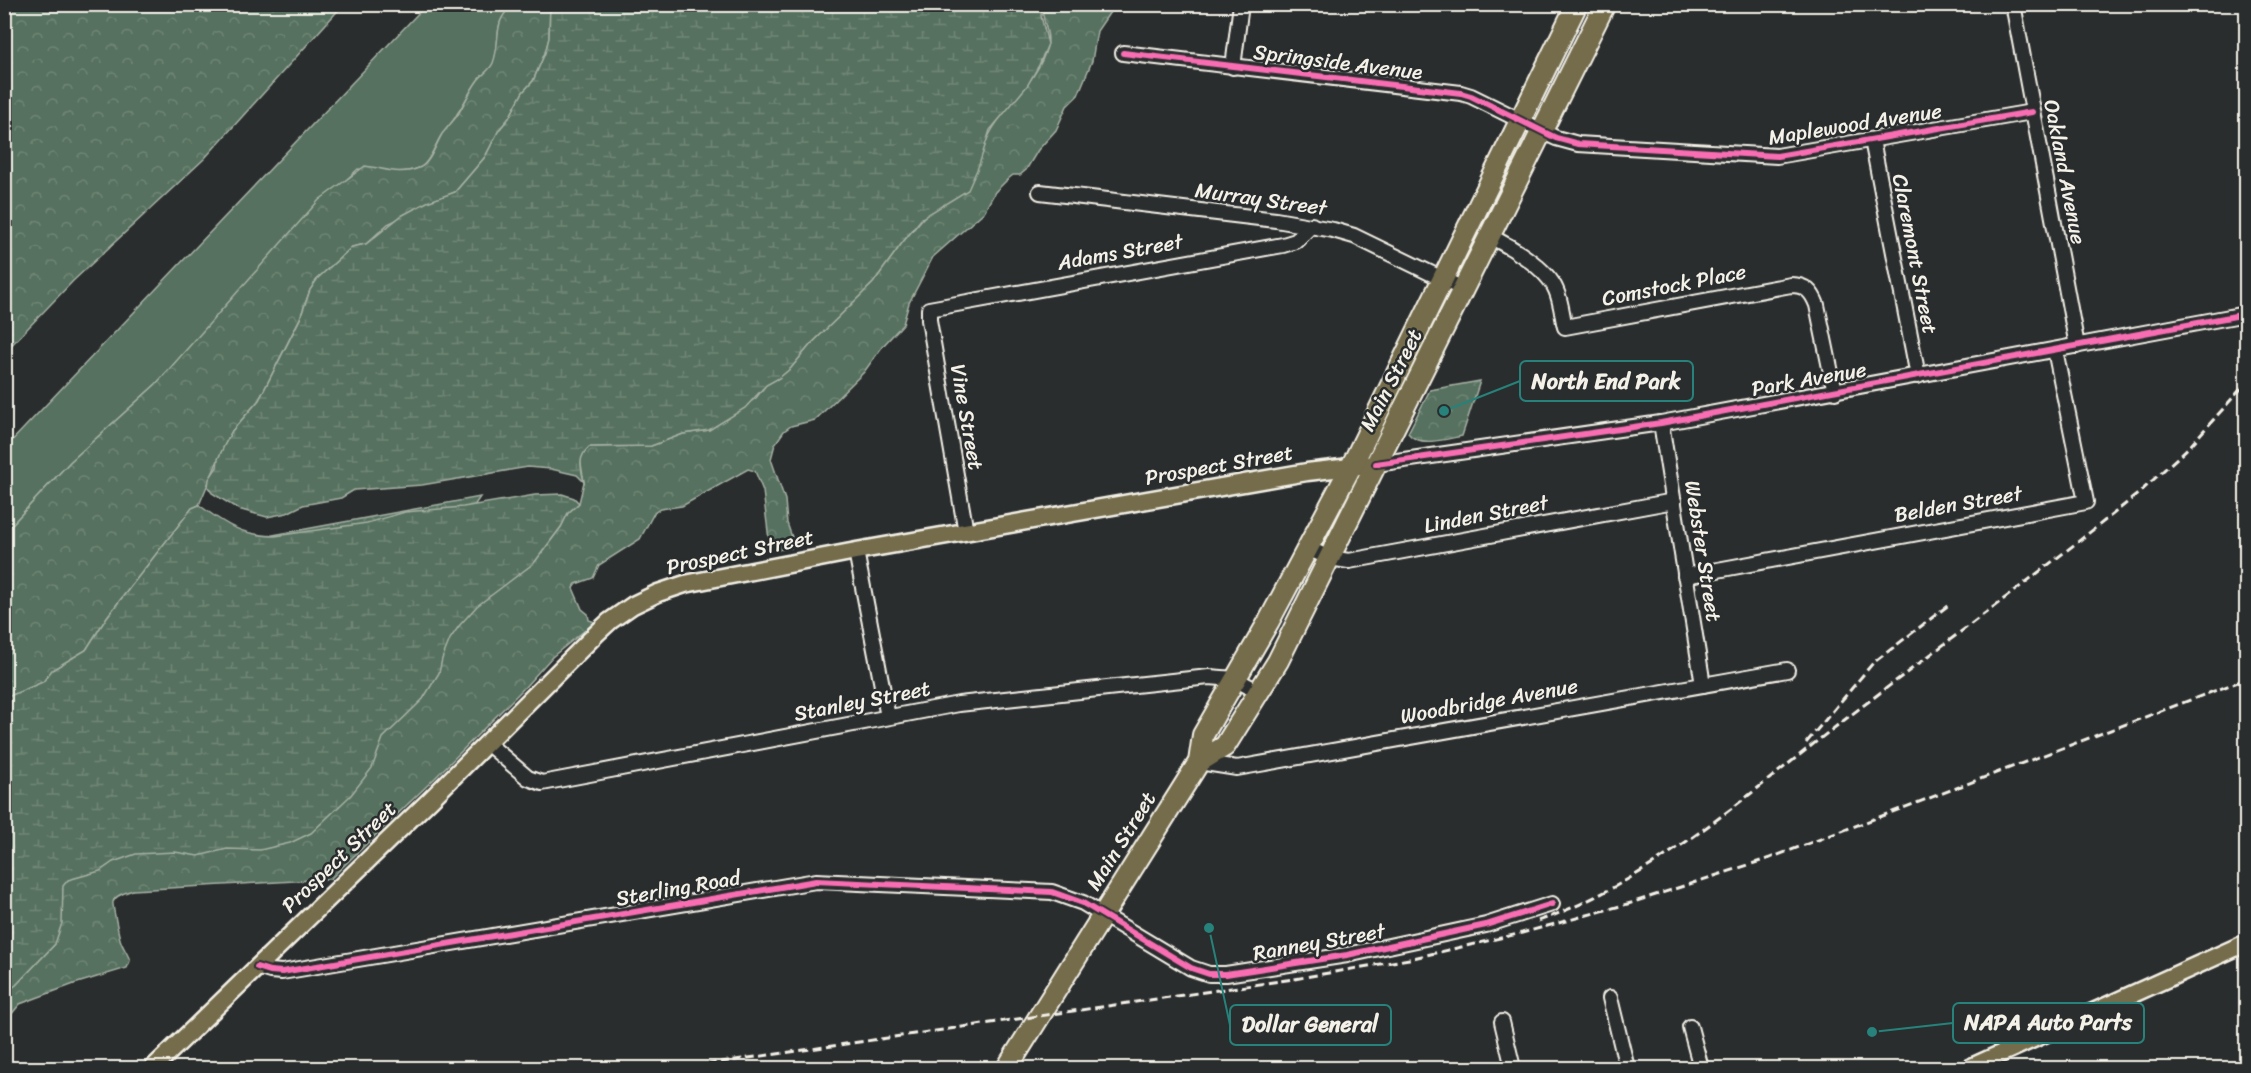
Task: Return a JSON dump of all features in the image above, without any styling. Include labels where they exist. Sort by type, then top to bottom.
[{"type":"highway","name":"Main Street","points":[[1007,1068],[1199,762],[1203,735],[1308,548],[1350,467],[1577,4]]},
{"type":"highway","name":"Main Street","points":[[1199,762],[1225,746],[1278,662],[1605,4]]},
{"type":"main road","name":"Prospect Street","points":[[153,1068],[610,621],[642,600],[669,589],[705,579],[856,551],[1307,472],[1376,464]]},
{"type":"main road","points":[[1969,1068],[2247,943]]},
{"type":"street","points":[[1233,66],[1241,4]]},
{"type":"street","name":"Oakland Avenue","points":[[2013,4],[2077,346]]},
{"type":"street","name":"Springside Avenue","points":[[1123,53],[1461,93],[1542,131]]},
{"type":"street","name":"Maplewood Avenue","points":[[1542,131],[1556,138],[1578,144],[1763,156],[1791,154],[2032,112]]},
{"type":"street","name":"Claremont Street","points":[[1872,140],[1918,376]]},
{"type":"street","name":"Murray Street","points":[[1040,192],[1312,225],[1354,236],[1463,289]]},
{"type":"street","name":"Adams Street","points":[[929,309],[1283,245],[1296,241],[1312,225]]},
{"type":"street","name":"Comstock Place","points":[[1489,236],[1517,252],[1550,281],[1558,297],[1565,327],[1791,285],[1804,286],[1812,293],[1817,305],[1834,392]]},
{"type":"street","name":"Vine Street","points":[[929,309],[929,320],[966,532]]},
{"type":"street","name":"Park Avenue","points":[[1376,464],[1661,423],[2247,314]]},
{"type":"street","name":"Belden Street","points":[[1685,576],[2086,502],[2055,350]]},
{"type":"street","name":"Webster Street","points":[[1661,423],[1703,685]]},
{"type":"street","name":"Linden Street","points":[[1308,548],[1329,558],[1349,561],[1674,501]]},
{"type":"street","points":[[856,551],[888,717]]},
{"type":"street","name":"Woodbridge Avenue","points":[[1199,762],[1238,768],[1787,670]]},
{"type":"street","name":"Stanley Street","points":[[487,743],[528,778],[542,783],[971,702],[1209,677],[1235,680],[1259,692]]},
{"type":"street","name":"Sterling Road","points":[[257,967],[282,972],[816,881],[1052,892],[1073,898],[1103,915]]},
{"type":"street","name":"Ranney Street","points":[[1103,915],[1191,968],[1209,974],[1226,974],[1386,947],[1486,924],[1552,904]]},
{"type":"street","points":[[1610,998],[1627,1068]]},
{"type":"street","points":[[1502,1022],[1513,1068]]},
{"type":"street","points":[[1690,1027],[1701,1068]]},
{"type":"green space","points":[[427,4],[514,5],[502,17],[493,65],[476,83],[427,161],[421,167],[407,171],[358,169],[156,384],[70,462],[5,532],[5,448]]},
{"type":"green space","points":[[4,5],[343,5],[204,159],[73,281],[5,352]]},
{"type":"green space","points":[[514,5],[550,5],[549,38],[533,81],[523,92],[509,118],[499,130],[485,157],[455,192],[388,224],[366,244],[352,247],[318,278],[310,290],[300,318],[259,400],[232,431],[224,446],[199,505],[192,508],[107,617],[86,650],[52,670],[43,682],[5,698],[5,532],[70,462],[156,384],[319,200],[365,166],[405,171],[423,166],[442,134],[457,116],[475,84],[492,65],[502,17]]},
{"type":"green space","points":[[550,5],[1042,5],[1041,16],[1048,44],[1027,86],[990,130],[968,190],[922,218],[873,283],[810,345],[791,368],[766,385],[745,408],[709,430],[683,434],[651,446],[589,447],[581,459],[584,482],[577,475],[528,467],[422,485],[354,490],[341,498],[303,505],[287,513],[267,517],[238,509],[212,493],[208,487],[209,479],[217,467],[224,446],[232,431],[259,400],[300,319],[310,290],[318,278],[352,247],[366,244],[401,216],[427,202],[455,192],[485,157],[523,92],[533,81],[545,53],[549,38]]},
{"type":"green space","points":[[1042,5],[1118,5],[1112,9],[1097,31],[1092,61],[1078,95],[1067,106],[1056,130],[1038,150],[1026,170],[1008,179],[995,192],[984,212],[933,257],[909,303],[903,324],[864,372],[815,420],[791,426],[784,431],[775,444],[771,459],[785,500],[787,523],[793,540],[791,548],[776,550],[770,548],[763,491],[755,471],[748,469],[682,506],[660,509],[654,513],[640,539],[599,565],[593,578],[576,584],[573,588],[589,620],[595,622],[552,657],[435,778],[330,879],[133,890],[122,894],[116,897],[113,904],[120,939],[130,961],[127,968],[20,1004],[5,1022],[5,993],[16,985],[55,944],[54,894],[257,538],[480,497],[438,559],[503,585],[534,563],[561,527],[568,513],[579,503],[584,482],[580,459],[589,447],[651,446],[683,434],[709,430],[756,398],[766,385],[791,368],[810,345],[873,283],[902,243],[985,144],[999,119],[1035,73],[1048,41]]},
{"type":"green space","points":[[1480,381],[1462,436],[1426,441],[1413,438],[1408,433],[1430,390]]},
{"type":"green space","points":[[562,494],[574,498],[579,503],[568,513],[561,527],[534,563],[477,606],[459,626],[450,639],[439,673],[423,699],[383,738],[372,768],[351,795],[311,833],[290,843],[260,850],[227,849],[198,856],[175,852],[136,854],[113,862],[100,871],[68,880],[63,886],[62,923],[55,944],[16,985],[5,993],[5,698],[43,682],[52,670],[86,650],[107,617],[192,508],[199,505],[234,528],[253,534],[275,536],[367,523],[405,512],[463,507],[535,495]]},
{"type":"railway","points":[[1538,921],[1578,905],[1617,885],[1655,863],[1727,812],[2139,493],[2190,446],[2246,383]]},
{"type":"railway","points":[[1806,743],[1873,663],[1950,604]]},
{"type":"railway","points":[[680,1068],[1294,979],[1409,959],[1522,933],[1631,903],[1770,858],[2246,679]]},
{"type":"cycle path","points":[[1123,53],[1461,93],[1556,138],[1578,144],[1777,156],[2032,112]]},
{"type":"cycle path","points":[[1376,464],[1661,423],[2246,314]]},
{"type":"cycle path","points":[[257,967],[282,972],[816,881],[1052,892],[1083,903],[1191,968],[1209,974],[1226,974],[1347,955],[1486,925],[1552,904]]},
{"type":"place","name":"North End Park","points":[[1444,411]]},
{"type":"place","name":"Dollar General","points":[[1209,928]]},
{"type":"place","name":"NAPA Auto Parts","points":[[1872,1032]]}]
